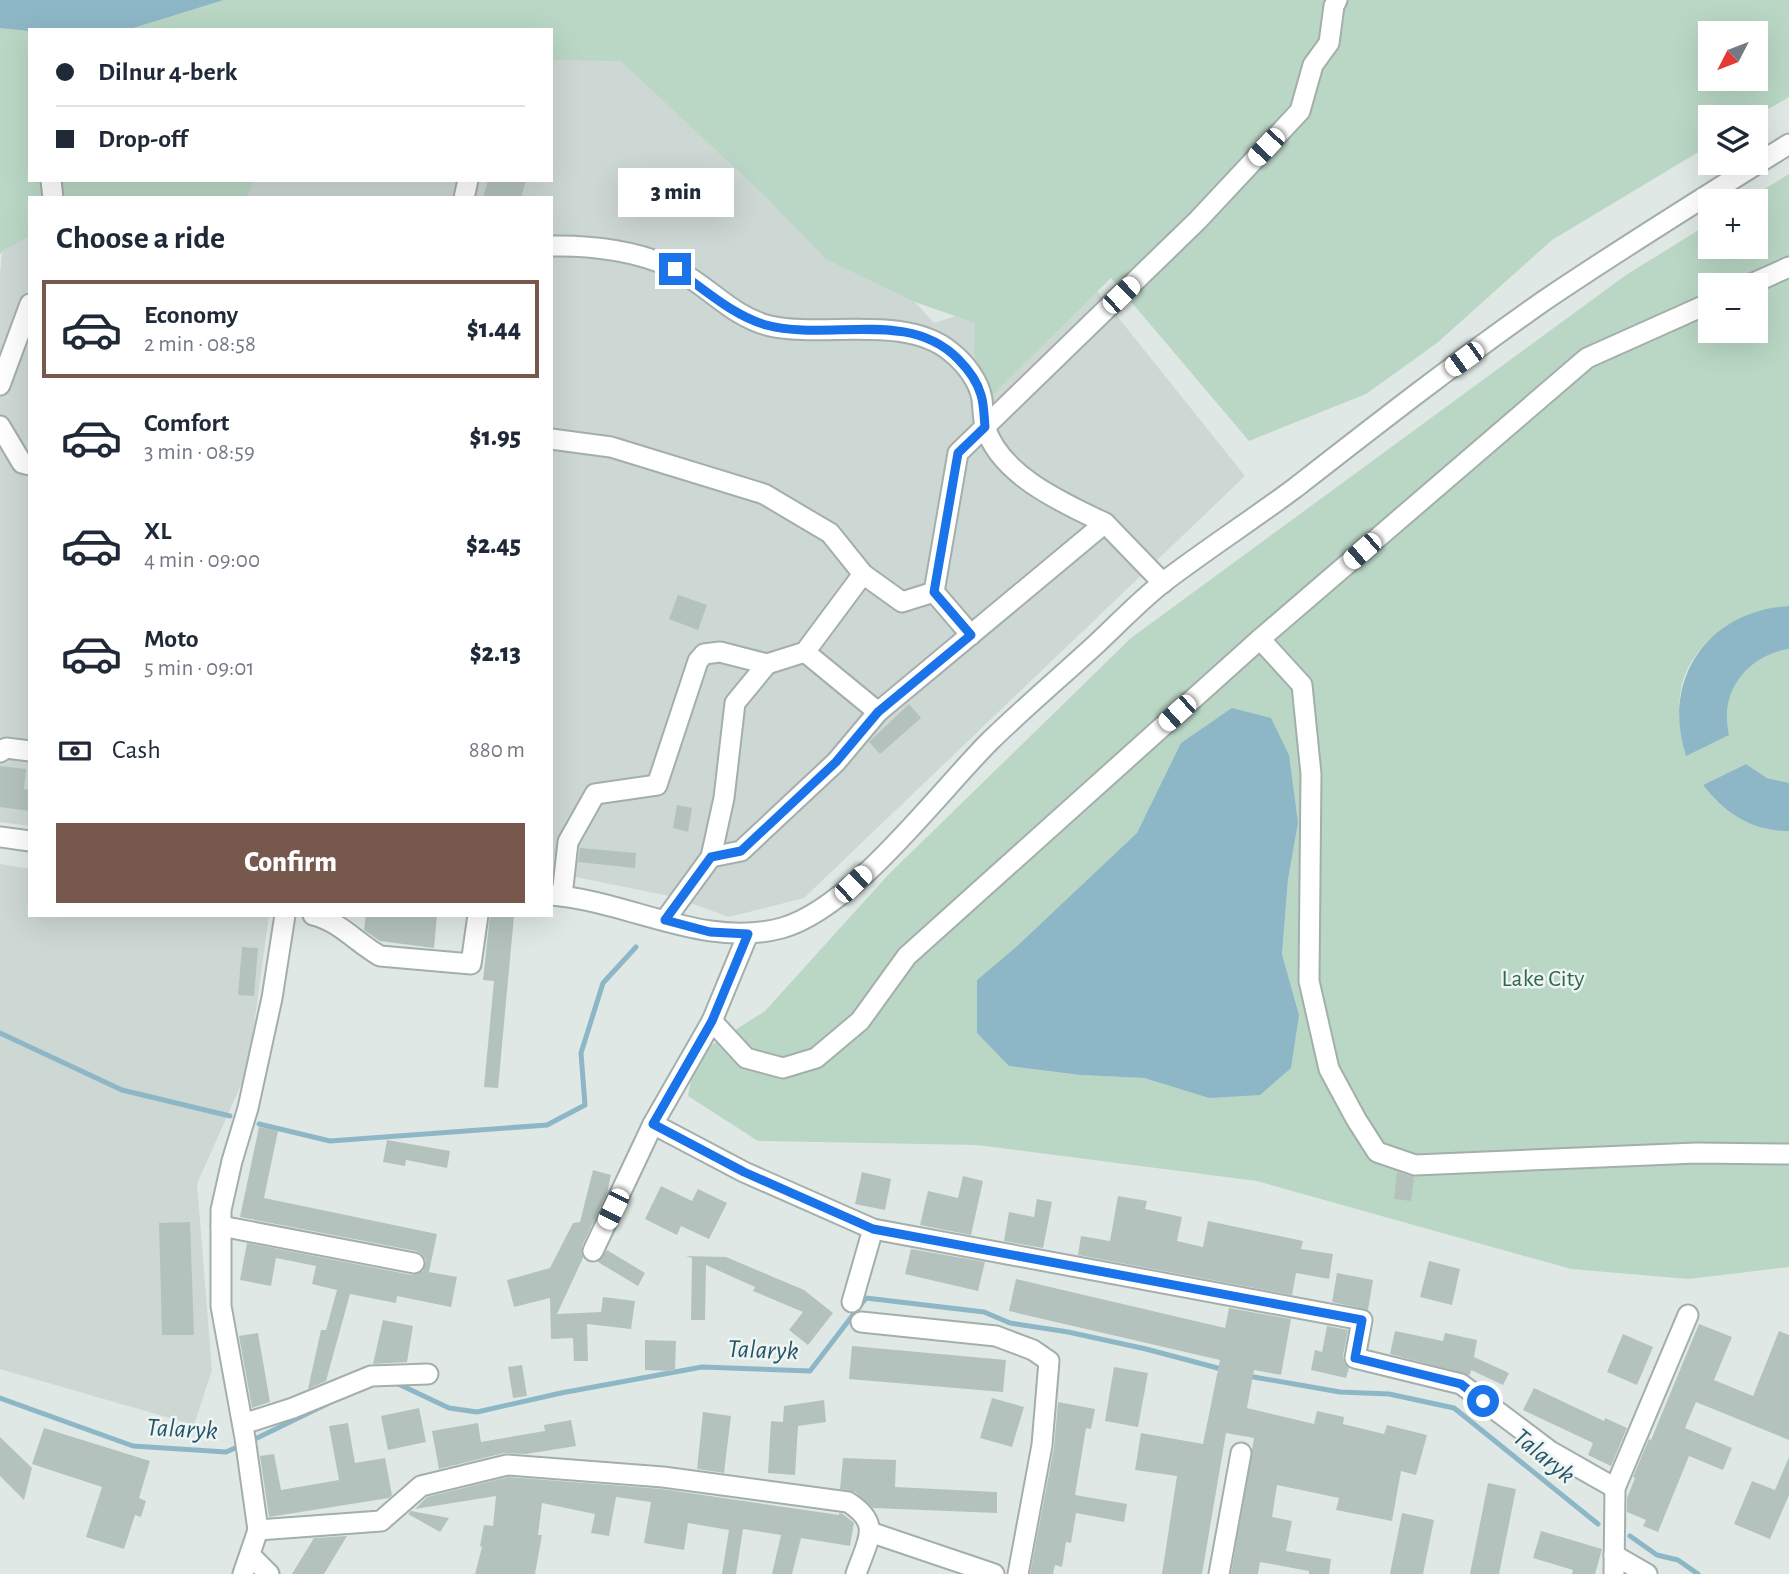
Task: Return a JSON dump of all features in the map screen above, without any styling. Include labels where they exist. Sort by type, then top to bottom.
[{"type":"street","points":[[934,592],[958,453],[1198,220],[1300,111],[1313,65],[1329,43],[1337,0]]},
{"type":"street","points":[[863,574],[805,652],[767,664],[720,652],[704,654],[698,661],[657,785],[595,794],[568,842],[557,896],[601,903],[710,932],[748,934],[785,927],[817,912],[853,884],[991,741],[1163,583],[1243,527],[1444,373],[1542,303],[1644,234],[1789,144]]},
{"type":"street","points":[[553,246],[613,248],[675,269],[741,316],[769,326],[798,330],[914,333],[949,350],[971,372],[982,395],[985,427],[1002,457],[1039,491],[1105,523],[1163,583]]},
{"type":"street","points":[[1768,276],[1789,267]]},
{"type":"street","points":[[712,1021],[746,1058],[783,1068],[816,1058],[860,1021],[907,956],[1260,639],[1587,358],[1698,308]]},
{"type":"street","points":[[0,385],[28,309]]},
{"type":"street","points":[[0,426],[22,463],[28,464]]},
{"type":"street","points":[[553,439],[611,447],[764,494],[830,533],[863,574],[902,602],[934,592]]},
{"type":"street","points":[[711,857],[741,851],[836,762],[878,712],[1105,523]]},
{"type":"street","points":[[934,592],[971,635]]},
{"type":"street","points":[[1260,639],[1302,684],[1311,774],[1309,981],[1329,1069],[1377,1152],[1415,1165],[1696,1153],[1789,1154]]},
{"type":"street","points":[[805,652],[878,712]]},
{"type":"street","points":[[665,920],[711,857],[724,798],[735,703],[767,664]]},
{"type":"street","points":[[0,752],[6,748],[28,751]]},
{"type":"street","points":[[0,837],[28,841]]},
{"type":"street","points":[[270,1574],[247,1565],[258,1530],[245,1438],[220,1306],[221,1226],[224,1198],[248,1108],[272,998],[285,917]]},
{"type":"street","points":[[317,917],[352,935],[367,949],[380,956],[471,964],[478,917]]},
{"type":"street","points":[[593,1251],[653,1124],[712,1021],[748,934]]},
{"type":"street","points":[[653,1124],[744,1172],[873,1229],[1362,1320],[1355,1358],[1461,1384],[1550,1451],[1615,1488]]},
{"type":"street","points":[[221,1226],[414,1264]]},
{"type":"street","points":[[852,1302],[873,1229]]},
{"type":"street","points":[[1647,1574],[1614,1564],[1615,1488],[1688,1315]]},
{"type":"street","points":[[861,1322],[996,1336],[1033,1350],[1049,1361],[1042,1445],[1018,1574]]},
{"type":"street","points":[[245,1438],[293,1408],[371,1376],[428,1374]]},
{"type":"street","points":[[1219,1574],[1241,1453]]},
{"type":"street","points":[[258,1530],[381,1521],[421,1486],[506,1465],[663,1477],[848,1502],[863,1511],[870,1532],[856,1574]]},
{"type":"street","points":[[870,1532],[994,1574]]},
{"type":"shaded area","points":[[415,0],[682,45],[934,323],[1085,276],[1245,476],[804,898],[729,917],[674,897],[553,872],[553,196],[28,196],[28,826],[0,822],[0,275],[7,205],[0,167],[0,22],[122,28],[28,28],[28,182],[553,182],[553,28],[542,28]]},
{"type":"shaded area","points":[[0,864],[28,869],[28,917],[269,917],[248,1069],[197,1184],[212,1370],[194,1425],[0,1369]]},
{"type":"green space","points":[[224,0],[1789,0],[1789,97],[1768,109],[1768,105],[1698,105],[1698,152],[1552,240],[1437,343],[1366,394],[1249,441],[1111,278],[980,407],[974,350],[975,323],[915,302],[826,259],[768,199],[621,61],[553,60],[553,28],[133,28]]},
{"type":"green space","points":[[0,26],[28,30],[28,182],[253,182],[248,196],[28,196],[28,237],[0,254]]},
{"type":"green space","name":"Lake City","points":[[1789,174],[1789,606],[1752,614],[1719,632],[1705,644],[1693,659],[1685,676],[1680,695],[1680,716],[1684,750],[1727,727],[1727,712],[1734,686],[1750,666],[1774,653],[1789,649],[1789,783],[1767,778],[1746,764],[1703,785],[1711,796],[1740,819],[1763,828],[1789,831],[1789,1267],[1689,1279],[1571,1269],[1257,1181],[977,1145],[758,1141],[688,1096],[696,1055],[765,1011],[888,875],[1131,638],[1626,275],[1698,230],[1698,259],[1768,259],[1768,189],[1765,189]],"holes":[[[1298,823],[1288,880],[1282,954],[1299,1015],[1209,1098],[1144,1078],[1080,1075],[1009,1066],[977,980],[1138,833]]]},
{"type":"water","points":[[0,0],[224,0],[133,28],[28,28],[28,31],[0,28]]},
{"type":"water","points":[[1789,606],[1789,649],[1760,659],[1739,678],[1728,704],[1729,735],[1686,756],[1680,728],[1680,701],[1686,676],[1698,654],[1714,635],[1735,621],[1760,611]]},
{"type":"water","points":[[1232,708],[1271,718],[1289,755],[1298,823],[1288,880],[1282,954],[1299,1015],[1291,1068],[1260,1095],[1209,1098],[1144,1078],[1080,1075],[1009,1066],[977,1033],[977,980],[1137,833],[1181,743]]},
{"type":"water","points":[[1746,764],[1767,778],[1789,783],[1789,831],[1763,828],[1740,819],[1703,785]]},
{"type":"building","points":[[487,182],[525,182],[522,196],[484,196]]},
{"type":"building","points":[[678,595],[707,605],[698,630],[669,619]]},
{"type":"building","points":[[909,704],[921,718],[880,754],[869,742]]},
{"type":"building","points":[[0,766],[26,769],[24,789],[28,790],[28,811],[0,807]]},
{"type":"building","points":[[677,805],[692,808],[688,832],[673,828]]},
{"type":"building","points":[[580,848],[636,853],[635,868],[578,862]]},
{"type":"building","points":[[366,917],[437,917],[434,948],[380,941],[364,930]]},
{"type":"building","points":[[490,917],[514,917],[498,1088],[484,1087],[494,981],[483,980]]},
{"type":"building","points":[[242,947],[258,948],[254,996],[238,995]]},
{"type":"building","points":[[259,1127],[278,1131],[264,1198],[437,1234],[429,1272],[457,1277],[451,1307],[397,1296],[396,1303],[350,1294],[326,1381],[308,1389],[321,1330],[326,1330],[337,1290],[312,1284],[316,1266],[276,1258],[271,1286],[240,1280],[247,1243],[412,1275],[423,1271],[426,1260],[416,1251],[240,1217]]},
{"type":"building","points":[[387,1140],[450,1151],[447,1168],[406,1160],[405,1166],[383,1162]]},
{"type":"building","points":[[593,1170],[611,1175],[607,1193],[582,1246],[583,1258],[557,1314],[601,1312],[603,1297],[635,1301],[631,1329],[587,1324],[588,1361],[574,1361],[573,1338],[551,1339],[550,1298],[514,1307],[507,1280],[550,1268],[573,1223],[580,1222]]},
{"type":"building","points":[[862,1172],[891,1179],[885,1210],[855,1204]]},
{"type":"building","points":[[1397,1172],[1414,1177],[1411,1201],[1394,1199]]},
{"type":"building","points":[[963,1176],[983,1181],[971,1235],[920,1225],[928,1191],[958,1198]]},
{"type":"building","points":[[661,1186],[692,1201],[698,1189],[727,1203],[709,1239],[681,1226],[677,1235],[645,1219]]},
{"type":"building","points":[[1118,1196],[1147,1201],[1145,1209],[1182,1217],[1177,1241],[1203,1247],[1208,1221],[1303,1241],[1301,1249],[1333,1254],[1329,1279],[1296,1273],[1292,1295],[1078,1255],[1081,1236],[1110,1241]]},
{"type":"building","points":[[1037,1199],[1052,1202],[1043,1248],[1004,1241],[1009,1212],[1034,1217]]},
{"type":"building","points":[[190,1222],[194,1335],[162,1335],[159,1223]]},
{"type":"building","points":[[911,1249],[985,1262],[978,1291],[905,1274]]},
{"type":"building","points":[[607,1250],[645,1273],[638,1286],[598,1262]]},
{"type":"building","points":[[686,1256],[726,1257],[804,1290],[833,1313],[808,1345],[789,1330],[803,1312],[753,1291],[755,1287],[706,1265],[705,1320],[691,1320],[692,1258]]},
{"type":"building","points":[[1429,1261],[1460,1269],[1452,1305],[1420,1297]]},
{"type":"building","points":[[1337,1273],[1373,1280],[1368,1310],[1332,1302]]},
{"type":"building","points":[[1016,1279],[1225,1328],[1229,1308],[1291,1319],[1281,1375],[1254,1370],[1247,1408],[1314,1424],[1317,1411],[1344,1417],[1343,1424],[1384,1434],[1387,1425],[1427,1435],[1416,1475],[1401,1471],[1392,1521],[1336,1510],[1339,1498],[1277,1485],[1272,1517],[1292,1521],[1286,1551],[1331,1559],[1329,1574],[1309,1574],[1309,1571],[1260,1562],[1258,1574],[1231,1574],[1254,1438],[1226,1433],[1202,1574],[1162,1574],[1177,1476],[1135,1470],[1141,1433],[1203,1444],[1220,1360],[1009,1311]]},
{"type":"building","points":[[383,1320],[413,1326],[407,1362],[373,1364]]},
{"type":"building","points":[[1699,1324],[1732,1337],[1714,1380],[1753,1396],[1779,1331],[1789,1335],[1789,1440],[1696,1402],[1685,1428],[1732,1448],[1723,1470],[1689,1456],[1658,1532],[1643,1526],[1646,1520],[1627,1512],[1627,1498],[1635,1478],[1633,1477]]},
{"type":"building","points":[[1327,1326],[1348,1330],[1343,1356],[1349,1368],[1346,1378],[1311,1370],[1315,1350],[1322,1352]]},
{"type":"building","points":[[1395,1331],[1443,1341],[1445,1333],[1477,1340],[1474,1357],[1509,1373],[1503,1385],[1471,1370],[1470,1375],[1390,1354]]},
{"type":"building","points":[[258,1333],[270,1402],[252,1408],[239,1336]]},
{"type":"building","points":[[1623,1334],[1653,1347],[1637,1385],[1607,1372]]},
{"type":"building","points":[[645,1340],[676,1341],[675,1371],[645,1370]]},
{"type":"building","points":[[852,1346],[1006,1360],[1003,1392],[849,1379]]},
{"type":"building","points":[[522,1365],[527,1396],[513,1398],[508,1367]]},
{"type":"building","points":[[1114,1367],[1148,1373],[1138,1427],[1105,1421]]},
{"type":"building","points":[[1534,1388],[1604,1421],[1605,1418],[1627,1428],[1611,1466],[1588,1455],[1593,1443],[1523,1410]]},
{"type":"building","points":[[992,1398],[1024,1407],[1012,1447],[980,1438]]},
{"type":"building","points":[[824,1400],[826,1422],[798,1426],[795,1475],[768,1473],[771,1421],[783,1422],[784,1406]]},
{"type":"building","points":[[1058,1402],[1095,1409],[1091,1429],[1086,1428],[1075,1495],[1127,1504],[1124,1522],[1076,1513],[1071,1543],[1066,1542],[1062,1567],[1055,1565],[1053,1574],[1030,1574],[1054,1447]]},
{"type":"building","points":[[419,1408],[426,1442],[388,1450],[381,1416]]},
{"type":"building","points":[[703,1412],[731,1416],[724,1473],[697,1469]]},
{"type":"building","points":[[571,1420],[576,1446],[526,1454],[504,1453],[439,1469],[432,1431],[478,1423],[481,1442],[545,1431],[544,1425]]},
{"type":"building","points":[[348,1423],[355,1463],[385,1458],[392,1495],[389,1498],[269,1517],[260,1456],[274,1454],[281,1490],[339,1480],[329,1426]]},
{"type":"building","points":[[44,1428],[150,1461],[139,1498],[146,1501],[141,1517],[135,1515],[124,1549],[86,1537],[102,1487],[32,1464]]},
{"type":"building","points":[[0,1437],[32,1468],[24,1500],[0,1476]]},
{"type":"building","points":[[1789,1457],[1789,1495],[1770,1539],[1734,1524],[1752,1481],[1775,1490]]},
{"type":"building","points":[[843,1458],[896,1460],[895,1487],[997,1492],[997,1513],[873,1508],[855,1492],[840,1489]]},
{"type":"building","points":[[508,1477],[662,1489],[839,1513],[854,1523],[850,1546],[801,1538],[792,1574],[772,1574],[781,1535],[743,1529],[736,1574],[722,1574],[729,1530],[688,1523],[684,1550],[644,1543],[651,1502],[616,1497],[609,1536],[591,1533],[595,1514],[542,1503],[538,1535],[542,1535],[535,1574],[475,1574],[484,1525],[493,1526],[496,1496],[415,1509],[427,1497]]},
{"type":"building","points":[[1488,1483],[1516,1489],[1499,1574],[1470,1574]]},
{"type":"building","points":[[411,1511],[449,1518],[440,1532],[408,1514]]},
{"type":"building","points":[[1402,1513],[1434,1520],[1423,1574],[1390,1574]]},
{"type":"building","points":[[1541,1531],[1602,1549],[1595,1574],[1572,1574],[1573,1570],[1533,1558]]},
{"type":"building","points":[[347,1536],[324,1574],[292,1574],[314,1538]]},
{"type":"waterway","points":[[259,1124],[330,1141],[547,1125],[585,1105],[581,1053],[603,983],[636,947]]},
{"type":"waterway","points":[[0,1033],[122,1090],[230,1116]]},
{"type":"waterway","name":"Talaryk","points":[[394,1382],[449,1408],[477,1412],[561,1393],[702,1367],[810,1371],[866,1298],[984,1312],[1010,1323],[1146,1349],[1225,1370]]},
{"type":"waterway","name":"Talaryk","points":[[1248,1376],[1340,1392],[1389,1394],[1454,1408],[1598,1524]]},
{"type":"waterway","name":"Talaryk","points":[[0,1398],[133,1446],[226,1452],[242,1445]]},
{"type":"waterway","name":"Talaryk","points":[[251,1441],[327,1404]]},
{"type":"waterway","name":"Talaryk","points":[[1630,1536],[1657,1555],[1678,1560],[1698,1574]]},
{"type":"route","points":[[675,269],[741,316],[769,326],[798,330],[914,333],[949,350],[971,372],[982,395],[985,427],[958,453],[934,592],[971,635],[878,712],[836,762],[741,851],[711,857],[665,920],[710,932],[748,934],[712,1021],[653,1124],[744,1172],[873,1229],[1362,1320],[1355,1358],[1461,1384],[1483,1401]]}]
